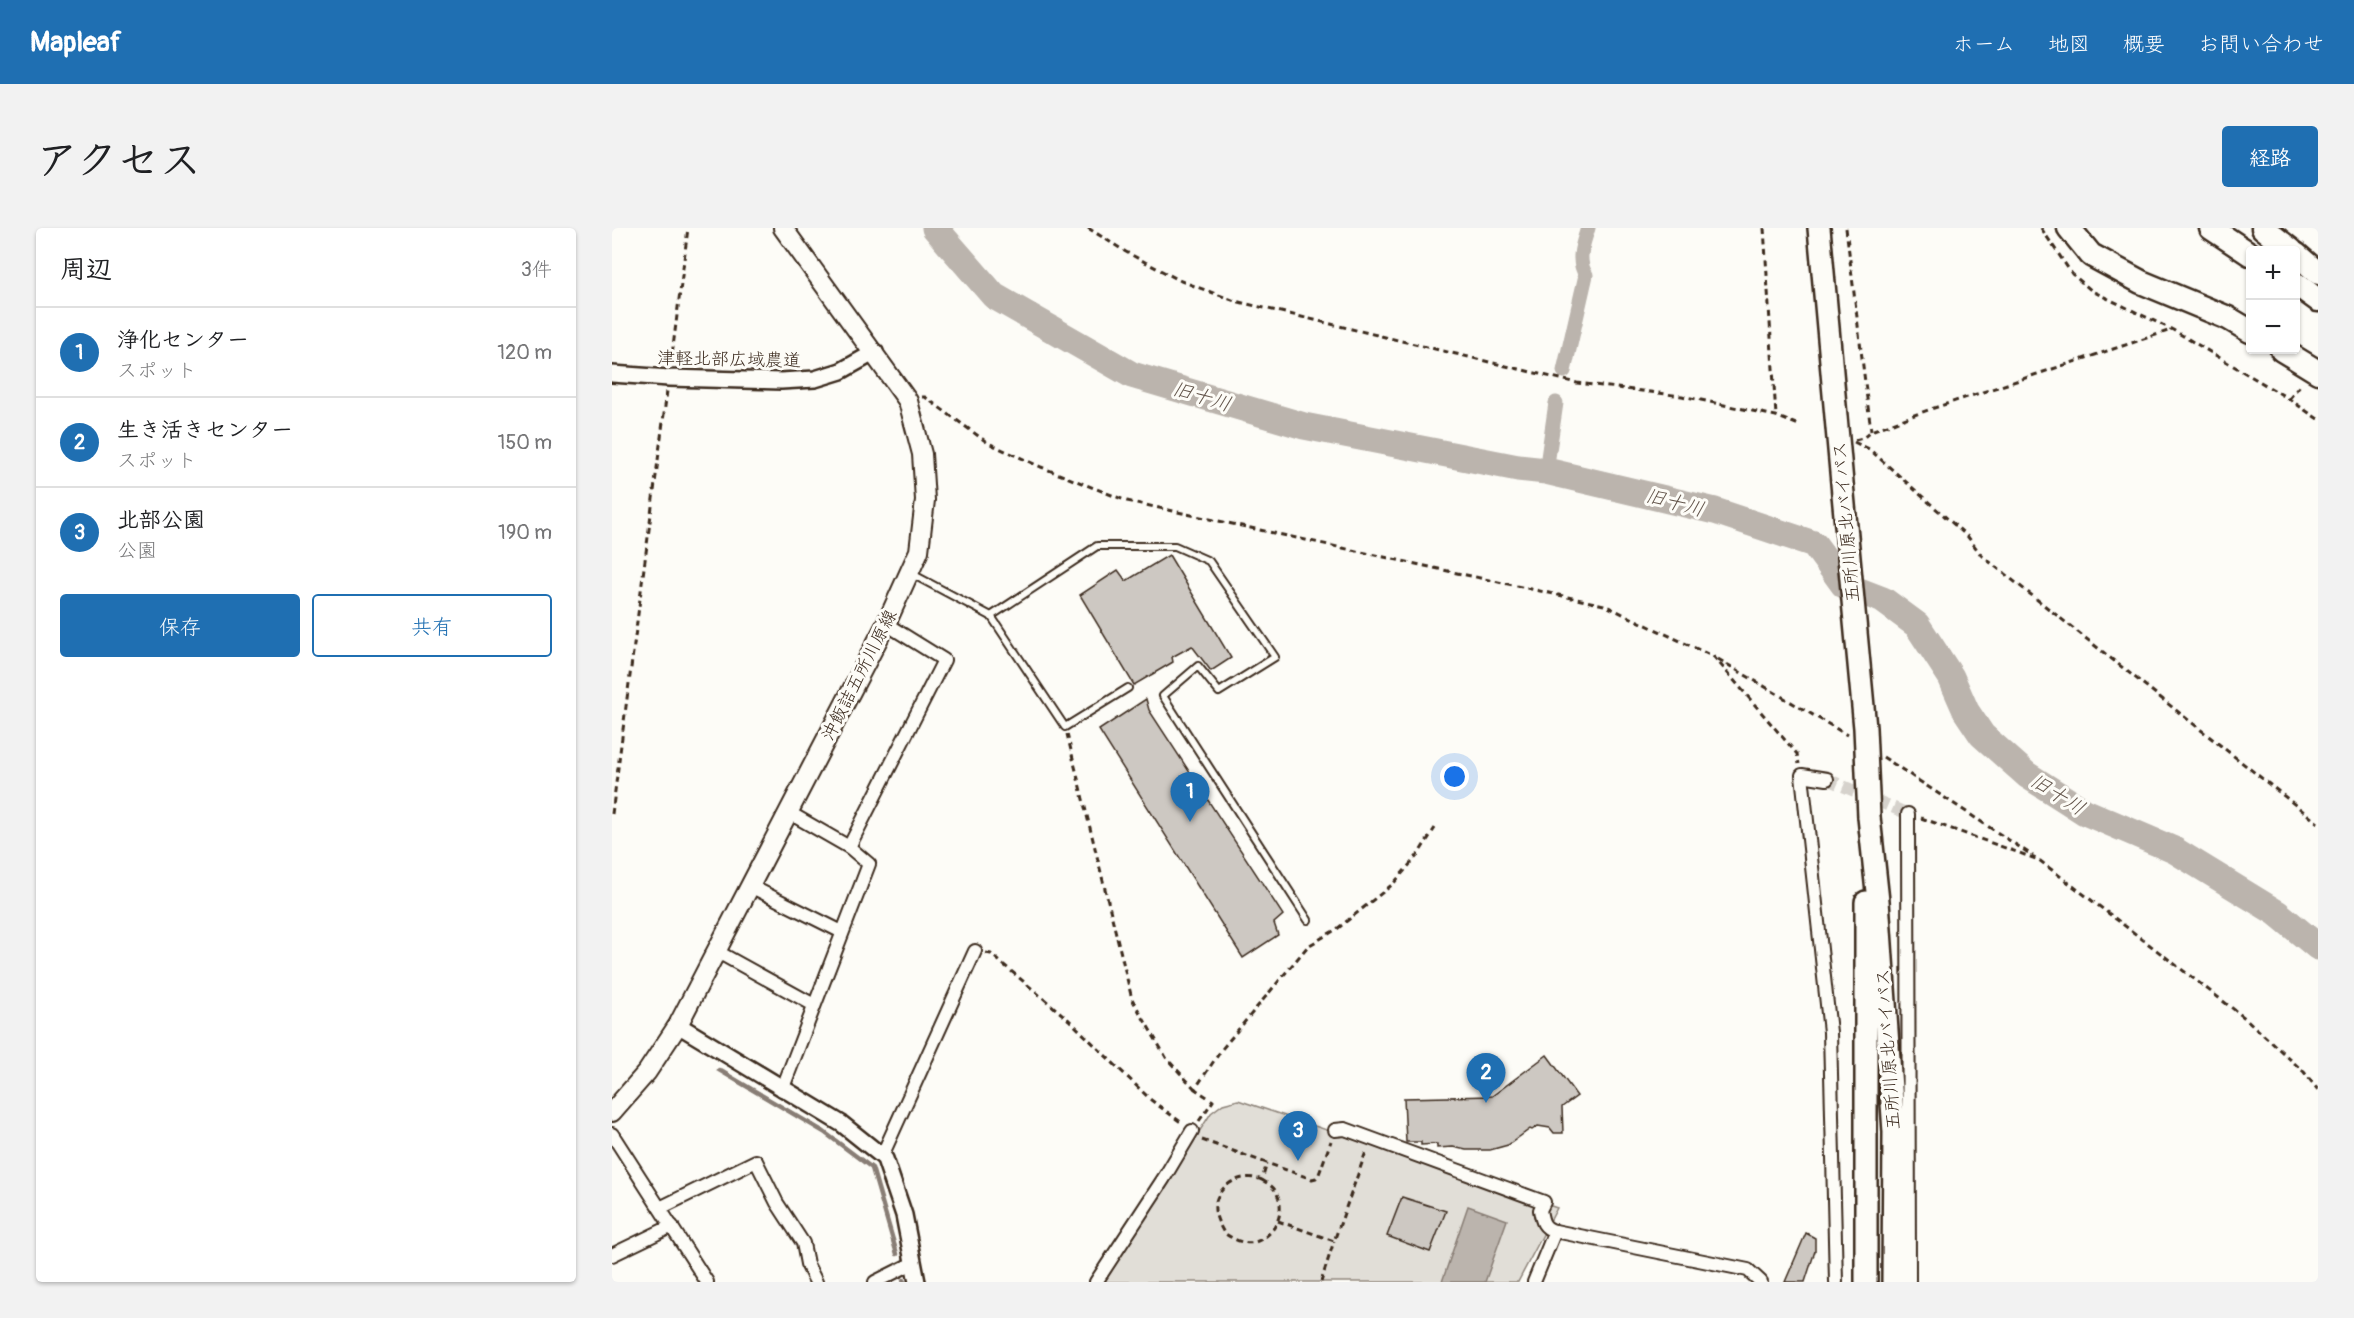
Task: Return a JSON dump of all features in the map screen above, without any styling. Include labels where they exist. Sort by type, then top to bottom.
[{"type":"highway","name":"五所川原北バイパス","points":[[1819,228],[1865,728],[1869,817],[1878,902],[1894,1132],[1893,1282]]},
{"type":"highway","points":[[2069,228],[2091,255],[2141,282],[2228,318],[2246,329]]},
{"type":"highway","points":[[2211,228],[2246,251]]},
{"type":"highway","points":[[2264,228],[2286,246]]},
{"type":"highway","points":[[2300,258],[2318,273]]},
{"type":"highway","points":[[2300,287],[2318,300]]},
{"type":"highway","points":[[2286,354],[2309,378]]},
{"type":"highway","name":"五所川原北バイパス","points":[[1866,1282],[1865,925],[1869,817]]},
{"type":"main road","name":"沖飯詰五所川原線","points":[[612,1112],[647,1072],[678,1025],[886,624],[919,551],[925,500],[922,454],[909,400],[783,228]]},
{"type":"street","name":"津軽北部広域農道","points":[[612,374],[781,381],[815,379],[842,371],[875,352]]},
{"type":"street","points":[[849,847],[944,660],[886,624]]},
{"type":"street","points":[[1827,779],[1802,775],[1830,1032],[1836,1282]]},
{"type":"street","points":[[782,1090],[869,864],[849,847],[788,812]]},
{"type":"street","points":[[1908,814],[1909,1282]]},
{"type":"street","points":[[750,886],[842,932]]},
{"type":"street","points":[[716,951],[814,1005]]},
{"type":"street","points":[[882,1156],[975,951]]},
{"type":"street","points":[[678,1025],[782,1090],[842,1124],[885,1159],[904,1215],[917,1282]]},
{"type":"street","points":[[1335,1130],[1345,1129],[1544,1202],[1540,1210],[1543,1224],[1548,1229],[1748,1270],[1761,1282]]},
{"type":"street","points":[[1096,1282],[1190,1133]]},
{"type":"street","points":[[612,1134],[707,1282]]},
{"type":"street","points":[[660,1208],[756,1161],[777,1203],[803,1243],[807,1264],[816,1282]]},
{"type":"street","points":[[612,1255],[672,1226]]},
{"type":"street","points":[[1534,1282],[1555,1231]]},
{"type":"street","points":[[875,1282],[913,1263]]},
{"type":"lane","points":[[991,616],[1097,546],[1175,546],[1209,561],[1275,657],[1219,692],[1198,666],[1162,696],[1308,920]]},
{"type":"lane","points":[[909,572],[991,616],[1065,727],[1128,688]]},
{"type":"path","points":[[612,814],[688,228]]},
{"type":"path","points":[[1088,228],[1180,282],[1235,301],[1576,383],[1682,396],[1776,416],[1801,426]]},
{"type":"path","points":[[1764,228],[1776,416]]},
{"type":"path","points":[[1846,228],[1871,431]]},
{"type":"path","points":[[2041,228],[2072,274],[2092,291],[2173,330],[2289,399],[2318,419]]},
{"type":"path","points":[[2173,330],[1928,410],[1871,431],[1863,438],[1853,441],[1869,449],[1894,471],[1968,537],[1981,555],[2318,823]]},
{"type":"path","points":[[2289,399],[2309,378]]},
{"type":"path","points":[[909,400],[925,397],[988,442],[1041,467],[1127,501],[1605,604],[1714,657],[1797,754],[1802,775]]},
{"type":"path","points":[[1065,727],[1132,999],[1167,1059],[1195,1089],[1213,1101],[1190,1133]]},
{"type":"path","points":[[1908,814],[2039,860],[2245,1018],[2304,1072],[2318,1090]]},
{"type":"path","points":[[1195,1089],[1222,1049],[1308,946],[1337,929],[1393,884],[1417,856],[1435,828]]},
{"type":"path","points":[[975,951],[991,954],[1069,1020],[1151,1100],[1190,1133],[1311,1179],[1316,1178],[1335,1130]]},
{"type":"path","points":[[1321,1282],[1370,1138]]},
{"type":"path","points":[[1262,1180],[1267,1163]]},
{"type":"path","points":[[1246,1177],[1262,1180],[1276,1191],[1280,1216],[1273,1232],[1254,1243],[1239,1242],[1224,1233],[1219,1225],[1215,1207],[1219,1196],[1235,1179],[1246,1177]]},
{"type":"path","points":[[1278,1221],[1334,1241]]},
{"type":"shaded area","points":[[1238,1100],[1557,1208],[1518,1282],[1104,1282],[1211,1113],[1223,1104]]},
{"type":"shaded area","points":[[1468,1206],[1507,1220],[1485,1282],[1442,1282]]},
{"type":"building","points":[[1169,555],[1231,658],[1211,671],[1192,646],[1172,657],[1173,662],[1134,685],[1080,595],[1118,570],[1126,581]]},
{"type":"building","points":[[1146,699],[1149,710],[1283,915],[1274,923],[1278,935],[1243,958],[1099,730]]},
{"type":"building","points":[[1547,1055],[1577,1096],[1562,1107],[1563,1133],[1554,1133],[1550,1128],[1538,1126],[1508,1145],[1490,1150],[1437,1148],[1437,1144],[1421,1145],[1421,1142],[1406,1142],[1404,1098],[1492,1096]]},
{"type":"building","points":[[1402,1197],[1446,1211],[1430,1252],[1387,1236]]},
{"type":"building","points":[[1806,1233],[1815,1238],[1815,1251],[1805,1282],[1785,1282]]},
{"type":"waterway","name":"旧十川","points":[[935,228],[994,296],[1132,375],[1304,426],[1518,468],[1546,471],[1715,511],[1814,544],[1844,585],[1883,600],[1917,625],[1951,677],[1966,711],[1982,735],[2027,775],[2085,812],[2174,850],[2277,913],[2318,947]]},
{"type":"waterway","points":[[1564,371],[1586,275],[1581,258],[1588,228]]},
{"type":"waterway","points":[[1546,471],[1556,403]]},
{"type":"waterway","points":[[719,1070],[824,1132],[872,1168],[897,1254]]},
{"type":"tunnel","points":[[1827,779],[1908,814]]},
{"type":"place","name":"浄化センター","points":[[1190,822]]},
{"type":"place","name":"生き活きセンター","points":[[1486,1103]]},
{"type":"place","name":"北部公園","points":[[1298,1161]]}]
